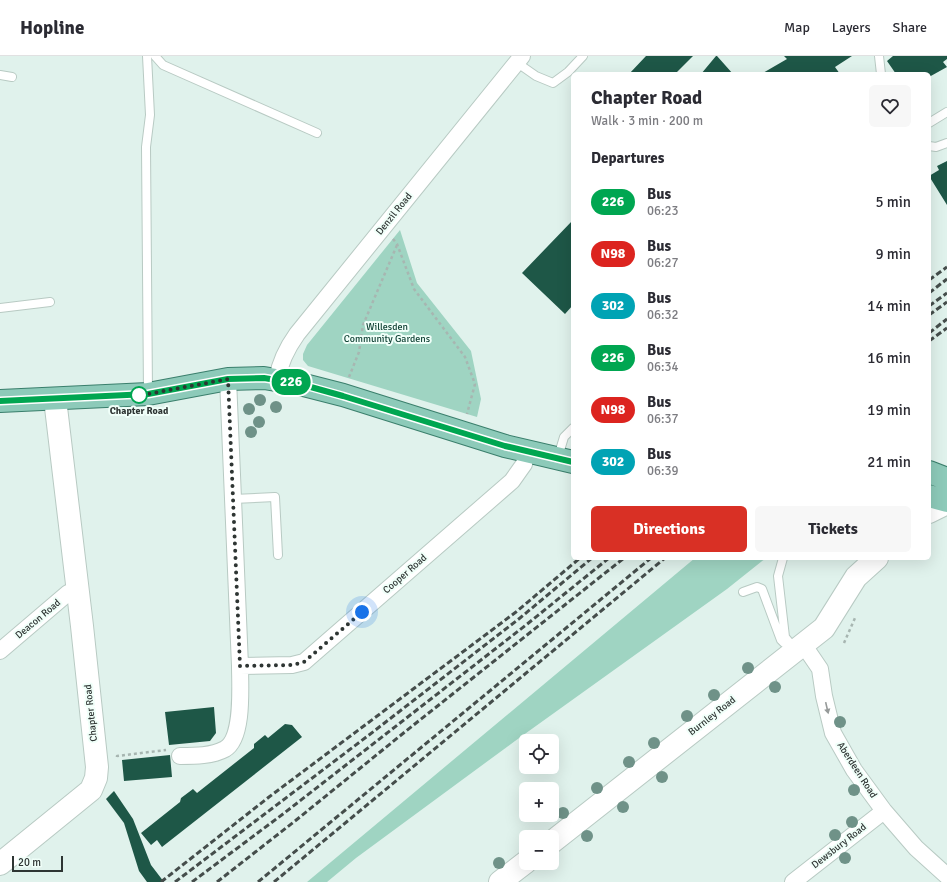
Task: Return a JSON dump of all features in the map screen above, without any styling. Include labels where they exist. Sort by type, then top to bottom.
[{"type":"main road","points":[[0,401],[148,394],[228,379],[277,379],[343,396],[505,446],[565,461]]},
{"type":"main road","points":[[931,473],[947,479]]},
{"type":"main road","points":[[931,497],[947,502]]},
{"type":"street","name":"Denzil Road","points":[[277,379],[283,358],[297,334],[519,59]]},
{"type":"street","points":[[176,753],[217,753],[227,748],[234,737],[241,706],[228,379]]},
{"type":"street","name":"Chapter Road","points":[[0,864],[91,790],[96,778],[97,767],[55,399]]},
{"type":"street","name":"Cooper Road","points":[[240,666],[292,665],[304,662],[512,481],[524,464],[527,452]]},
{"type":"street","points":[[931,511],[947,502]]},
{"type":"street","name":"Burnley Road","points":[[559,836],[824,628],[858,567],[873,560]]},
{"type":"street","name":"Deacon Road","points":[[0,651],[68,594],[78,593]]},
{"type":"street","name":"Aberdeen Road","points":[[797,649],[820,669],[824,696],[833,733],[854,770],[884,811],[916,848],[947,876]]},
{"type":"street","name":"Dewsbury Road","points":[[793,882],[884,811]]},
{"type":"street","points":[[500,882],[519,867]]},
{"type":"lane","points":[[147,56],[150,115],[146,147],[148,394]]},
{"type":"lane","points":[[155,56],[163,65],[317,133]]},
{"type":"lane","points":[[519,59],[536,76],[553,83],[568,72],[583,56]]},
{"type":"lane","points":[[880,56],[881,72]]},
{"type":"lane","points":[[0,75],[12,77]]},
{"type":"lane","points":[[931,122],[947,112]]},
{"type":"lane","points":[[931,146],[936,147],[947,143]]},
{"type":"lane","points":[[0,308],[50,302]]},
{"type":"lane","points":[[565,461],[564,437],[571,430]]},
{"type":"lane","points":[[233,499],[275,497],[278,555]]},
{"type":"lane","points":[[782,560],[778,576],[785,637],[797,649]]},
{"type":"lane","points":[[743,592],[757,587],[762,589],[782,640],[797,649]]},
{"type":"path","points":[[383,227],[397,244],[414,289],[465,357],[475,384],[466,418]]},
{"type":"path","points":[[348,380],[359,352],[362,325],[397,244]]},
{"type":"path","points":[[117,756],[176,753]]},
{"type":"green space","name":"Willesden Community Gardens","points":[[400,230],[417,283],[471,351],[481,399],[477,417],[308,366],[303,360],[303,354],[307,345]]},
{"type":"green space","points":[[693,560],[763,560],[727,589],[525,734],[519,734],[519,738],[356,858],[327,882],[307,882]]},
{"type":"building","points":[[646,56],[693,56],[677,72],[631,72]]},
{"type":"building","points":[[717,56],[731,72],[703,72]]},
{"type":"building","points":[[784,56],[852,56],[835,67],[839,72],[764,72],[787,59]]},
{"type":"building","points":[[893,56],[947,56],[947,59],[943,62],[947,67],[931,76],[931,72],[895,72],[887,61]]},
{"type":"building","points":[[947,161],[947,205],[931,179],[931,175],[939,170],[937,166]]},
{"type":"building","points":[[571,222],[571,307],[565,314],[522,273]]},
{"type":"building","points":[[214,707],[216,733],[210,741],[169,745],[165,712]]},
{"type":"building","points":[[285,724],[292,725],[302,737],[162,847],[157,840],[151,845],[141,833],[180,802],[181,798],[193,789],[197,793],[254,748],[254,744],[265,735],[268,738]]},
{"type":"building","points":[[170,755],[172,777],[124,781],[122,760]]},
{"type":"building","points":[[114,791],[133,819],[151,865],[164,882],[147,882],[139,871],[124,823],[106,799]]},
{"type":"railway","points":[[931,279],[947,267]]},
{"type":"railway","points":[[931,291],[947,279]]},
{"type":"railway","points":[[931,305],[947,293]]},
{"type":"railway","points":[[931,314],[947,302]]},
{"type":"railway","points":[[931,331],[947,319]]},
{"type":"railway","points":[[931,340],[947,328]]},
{"type":"railway","points":[[161,882],[269,797],[516,612],[578,560]]},
{"type":"railway","points":[[175,882],[520,618],[590,560]]},
{"type":"railway","points":[[192,882],[283,814],[526,625],[607,560]]},
{"type":"railway","points":[[217,882],[621,560]]},
{"type":"railway","points":[[258,882],[649,560]]},
{"type":"railway","points":[[274,882],[663,560]]},
{"type":"bus line","name":"226","points":[[0,401],[148,394],[228,379],[277,379],[343,396],[505,446],[558,460],[571,462]]},
{"type":"place","name":"Chapter Road","points":[[139,395]]},
{"type":"route","points":[[139,395],[137,395],[228,379],[240,666],[292,665],[304,662],[362,612]]}]
